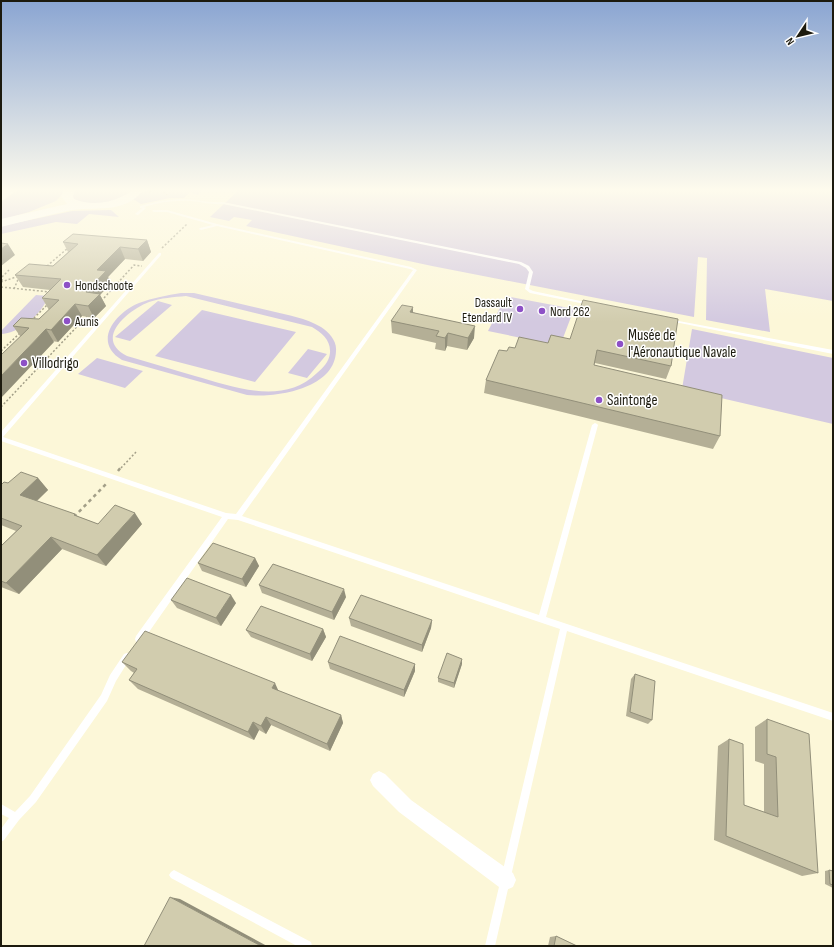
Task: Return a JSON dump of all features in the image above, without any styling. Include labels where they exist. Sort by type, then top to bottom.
[{"type":"street","points":[[379,780],[405,806],[506,880]]},
{"type":"lane","points":[[238,517],[415,270],[253,233]]},
{"type":"lane","points":[[372,233],[520,263],[528,267],[531,272],[527,289],[532,292],[593,305]]},
{"type":"lane","points":[[160,254],[1,437],[226,516],[238,517],[833,716]]},
{"type":"lane","points":[[661,318],[833,352]]},
{"type":"lane","points":[[542,618],[595,424]]},
{"type":"lane","points":[[1,837],[16,817],[33,799],[100,704],[113,678],[132,649],[226,516]]},
{"type":"lane","points":[[490,946],[564,626]]},
{"type":"lane","points":[[1,809],[16,817]]},
{"type":"lane","points":[[174,875],[307,946]]},
{"type":"path","points":[[44,268],[72,244]]},
{"type":"path","points":[[9,270],[2,277],[2,282],[22,274]]},
{"type":"path","points":[[14,289],[19,276]]},
{"type":"path","points":[[1,287],[51,292]]},
{"type":"path","points":[[27,325],[49,302]]},
{"type":"path","points":[[1,407],[88,315]]},
{"type":"path","points":[[1,351],[22,331]]},
{"type":"path","points":[[70,521],[136,452]]},
{"type":"shaded area","points":[[279,233],[833,233],[833,301],[765,289],[770,332],[706,320],[707,258],[698,257],[694,317],[432,266]]},
{"type":"shaded area","points":[[181,293],[194,293],[290,315],[315,324],[327,331],[334,340],[336,351],[333,364],[326,374],[315,382],[302,388],[273,395],[259,396],[247,395],[122,360],[113,353],[109,345],[108,337],[110,328],[122,314],[139,303]],"holes":[[[186,296],[312,327],[322,334],[329,344],[330,353],[327,362],[319,371],[304,383],[289,389],[274,391],[242,389],[127,356],[117,349],[113,342],[113,334],[117,326],[132,311],[149,302],[172,297]]]},
{"type":"shaded area","points":[[36,295],[48,296],[46,303],[36,315],[15,330],[1,334],[1,331]]},
{"type":"shaded area","points":[[506,296],[574,309],[560,346],[488,331]]},
{"type":"shaded area","points":[[158,301],[172,305],[130,341],[115,337]]},
{"type":"shaded area","points":[[202,310],[296,332],[255,382],[155,356]]},
{"type":"shaded area","points":[[692,329],[833,358],[833,424],[682,389]]},
{"type":"shaded area","points":[[308,349],[327,354],[307,378],[288,373]]},
{"type":"shaded area","points":[[97,358],[143,371],[125,388],[78,374]]},
{"type":"building","points":[[73,234],[147,240],[138,249],[120,247],[97,270],[106,271],[86,292],[100,294],[88,306],[75,304],[51,330],[46,329],[1,376],[1,355],[29,328],[13,326],[21,318],[39,319],[59,300],[42,298],[61,279],[15,275],[29,264],[53,266],[78,244],[63,242]]},
{"type":"building","points":[[1,243],[8,244],[1,249]]},
{"type":"building","points":[[583,300],[678,319],[671,366],[597,350],[594,365],[722,395],[720,436],[486,380],[499,350],[507,351],[509,347],[515,348],[519,337],[548,343],[551,335],[570,339]]},
{"type":"building","points":[[402,305],[413,307],[410,312],[475,326],[468,338],[448,333],[445,338],[436,336],[439,331],[391,321]]},
{"type":"building","points":[[21,472],[38,478],[20,495],[75,514],[74,515],[98,524],[115,505],[135,513],[97,555],[51,537],[6,583],[1,581],[1,546],[22,526],[1,518],[1,485],[4,482],[8,483]]},
{"type":"building","points":[[213,543],[255,558],[242,579],[198,563]]},
{"type":"building","points":[[273,564],[344,589],[332,612],[259,585]]},
{"type":"building","points":[[187,578],[231,595],[216,618],[171,600]]},
{"type":"building","points":[[361,595],[432,620],[422,645],[349,618]]},
{"type":"building","points":[[261,606],[323,629],[310,654],[246,630]]},
{"type":"building","points":[[145,631],[275,683],[272,688],[341,715],[327,744],[266,717],[261,726],[253,722],[248,732],[129,680],[137,669],[122,662]]},
{"type":"building","points":[[340,636],[415,664],[404,690],[328,662]]},
{"type":"building","points":[[447,653],[462,659],[454,683],[438,678]]},
{"type":"building","points":[[635,674],[655,681],[652,720],[630,712]]},
{"type":"building","points":[[767,719],[809,734],[818,873],[726,836],[729,739],[743,744],[744,805],[778,817],[776,757],[767,754]]},
{"type":"building","points":[[829,870],[833,871],[833,885],[830,884]]},
{"type":"building","points":[[170,897],[261,946],[144,946]]},
{"type":"building","points":[[556,936],[577,946],[554,946]]},
{"type":"place","name":"Hondschoote","points":[[67,285]]},
{"type":"place","name":"Dassault Etendard IV","points":[[520,309]]},
{"type":"place","name":"Nord 262","points":[[542,311]]},
{"type":"place","name":"Aunis","points":[[67,321]]},
{"type":"place","name":"Musée de l'Aéronautique Navale","points":[[620,344]]},
{"type":"place","name":"Villodrigo","points":[[24,363]]},
{"type":"place","name":"Saintonge","points":[[599,400]]}]
